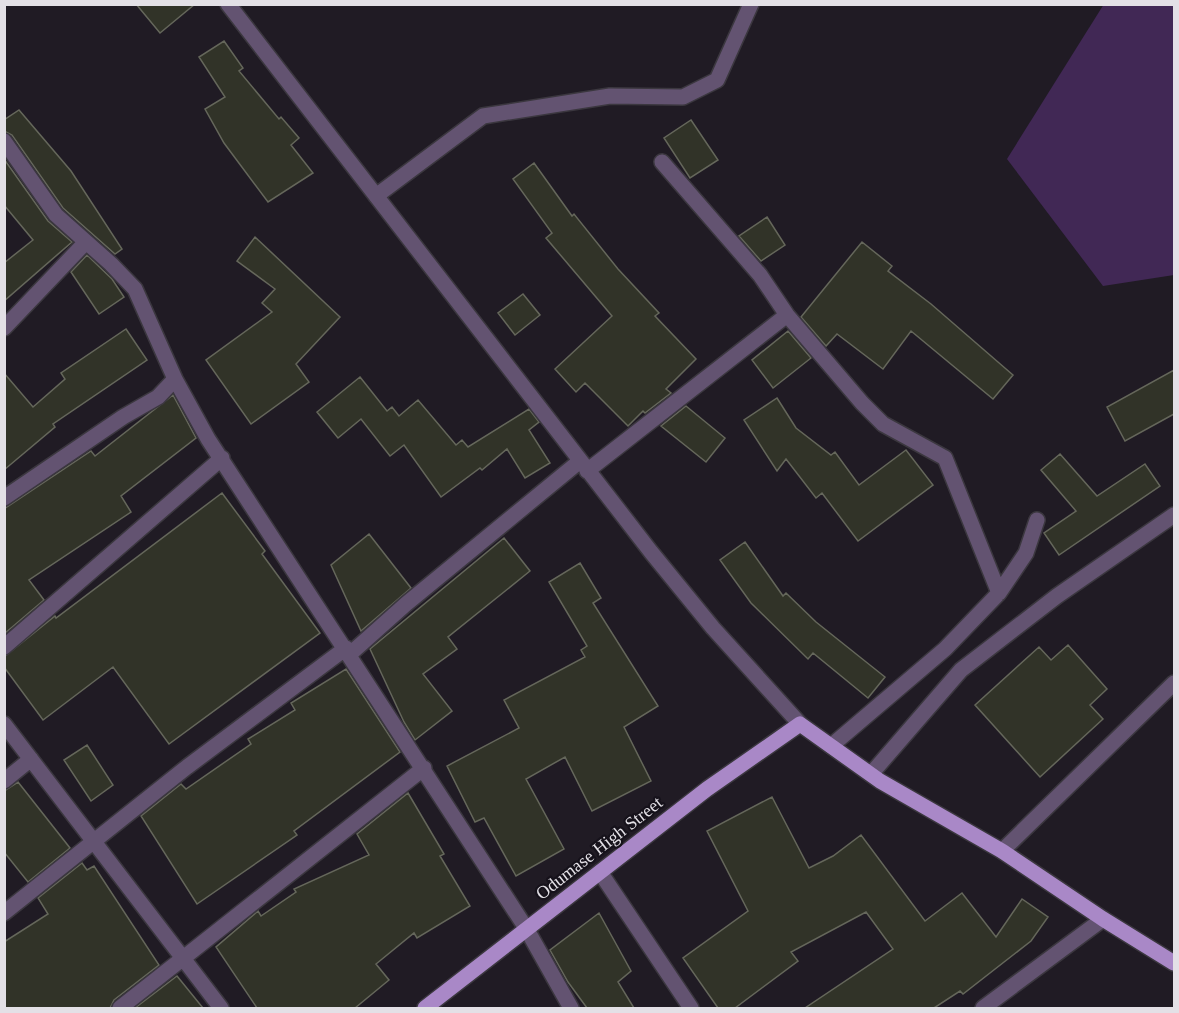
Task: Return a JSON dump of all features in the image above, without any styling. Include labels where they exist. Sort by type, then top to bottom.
[{"type":"main road","points":[[800,724],[871,774],[1002,851],[1103,919],[1174,963]]},
{"type":"main road","name":"Odumase High Street","points":[[425,1008],[707,789],[800,724]]},
{"type":"street","points":[[228,4],[583,466],[713,628],[800,724]]},
{"type":"street","points":[[375,196],[483,116],[610,96],[683,97],[717,80],[732,52],[751,4]]},
{"type":"street","points":[[4,141],[56,215],[111,264],[135,289],[175,379],[222,458],[526,928],[571,1008]]},
{"type":"street","points":[[662,162],[759,275],[787,315],[883,424],[945,458],[999,593]]},
{"type":"street","points":[[4,328],[85,243]]},
{"type":"street","points":[[4,913],[93,841],[348,651],[583,466],[787,315]]},
{"type":"street","points":[[4,498],[123,417],[158,397],[175,379]]},
{"type":"street","points":[[4,646],[222,458]]},
{"type":"street","points":[[871,774],[961,670],[1057,596],[1174,515]]},
{"type":"street","points":[[831,746],[945,648],[999,593],[1026,553],[1037,520]]},
{"type":"street","points":[[1002,851],[1174,683]]},
{"type":"street","points":[[4,724],[221,1008]]},
{"type":"street","points":[[4,781],[31,759]]},
{"type":"street","points":[[120,1008],[424,768]]},
{"type":"street","points":[[600,872],[691,1008]]},
{"type":"street","points":[[983,1008],[1103,919]]},
{"type":"shaded area","points":[[1104,4],[1174,5],[1174,275],[1103,286],[1007,159]]},
{"type":"building","points":[[136,4],[195,4],[160,33]]},
{"type":"building","points":[[224,41],[243,68],[239,71],[279,119],[281,117],[299,138],[291,145],[313,173],[268,202],[224,143],[205,109],[225,97],[199,57]]},
{"type":"building","points":[[19,110],[71,171],[122,249],[115,254],[63,208],[12,135],[4,131],[4,120]]},
{"type":"building","points":[[691,120],[718,160],[690,178],[664,138]]},
{"type":"building","points":[[4,159],[48,221],[72,242],[4,301],[4,263],[33,240],[4,205]]},
{"type":"building","points":[[534,163],[572,216],[574,214],[618,269],[659,313],[655,316],[696,359],[666,389],[671,393],[645,413],[643,411],[628,426],[585,383],[576,392],[555,369],[612,316],[546,238],[552,233],[513,179]]},
{"type":"building","points":[[767,217],[785,245],[761,261],[739,236]]},
{"type":"building","points":[[255,237],[340,317],[296,364],[309,382],[251,424],[206,360],[272,312],[262,303],[275,289],[237,261]]},
{"type":"building","points":[[862,242],[892,266],[888,271],[931,304],[1013,375],[993,399],[911,331],[883,369],[837,334],[826,346],[801,317]]},
{"type":"building","points":[[87,255],[112,279],[124,297],[99,314],[71,272]]},
{"type":"building","points":[[523,294],[540,315],[515,335],[498,313]]},
{"type":"building","points":[[126,329],[147,360],[53,424],[55,427],[4,470],[4,373],[33,407],[65,379],[61,373]]},
{"type":"building","points":[[788,331],[811,358],[773,388],[752,360]]},
{"type":"building","points":[[1174,370],[1174,414],[1125,441],[1107,407]]},
{"type":"building","points":[[360,377],[387,411],[392,407],[399,416],[418,400],[456,445],[462,440],[468,447],[529,409],[539,422],[529,430],[550,463],[525,478],[507,449],[482,470],[480,468],[441,497],[404,445],[390,456],[361,419],[338,438],[317,412]]},
{"type":"building","points":[[173,395],[196,438],[121,496],[131,512],[29,580],[44,600],[4,634],[4,509],[91,451],[95,456]]},
{"type":"building","points":[[777,398],[796,428],[831,455],[835,452],[859,485],[906,450],[933,485],[858,541],[822,493],[816,498],[786,459],[777,471],[744,420]]},
{"type":"building","points":[[686,406],[725,438],[706,462],[661,426]]},
{"type":"building","points":[[1060,454],[1097,496],[1145,464],[1160,486],[1059,555],[1044,533],[1076,511],[1041,470]]},
{"type":"building","points":[[222,493],[265,551],[262,554],[320,633],[169,744],[113,667],[43,720],[4,667],[4,657],[55,616],[56,618]]},
{"type":"building","points":[[369,534],[411,588],[361,631],[331,565]]},
{"type":"building","points":[[504,538],[530,571],[448,637],[457,649],[423,674],[452,711],[415,740],[404,722],[370,649]]},
{"type":"building","points":[[745,542],[783,596],[786,593],[816,622],[885,677],[868,698],[813,653],[808,659],[751,603],[720,560]]},
{"type":"building","points":[[580,563],[601,598],[593,603],[658,706],[624,727],[651,781],[592,811],[565,757],[526,779],[564,849],[516,876],[484,818],[475,822],[447,766],[519,728],[504,700],[585,657],[581,650],[587,646],[549,582]]},
{"type":"building","points":[[1068,645],[1107,689],[1090,705],[1103,719],[1040,777],[975,705],[1039,647],[1051,660]]},
{"type":"building","points":[[346,669],[400,752],[294,831],[297,835],[197,904],[141,816],[181,784],[186,789],[251,744],[248,739],[295,710],[291,703]]},
{"type":"building","points":[[87,745],[113,785],[91,801],[64,760]]},
{"type":"building","points":[[18,782],[70,848],[28,882],[4,852],[4,791]]},
{"type":"building","points":[[408,793],[444,854],[440,856],[470,906],[417,938],[414,933],[376,964],[389,980],[355,1008],[257,1008],[216,947],[258,911],[261,916],[296,892],[294,889],[369,855],[357,834]]},
{"type":"building","points":[[772,797],[809,868],[833,856],[861,835],[925,921],[962,893],[996,937],[1022,899],[1048,917],[1031,941],[963,994],[960,991],[934,1008],[805,1008],[893,949],[866,912],[791,952],[798,961],[735,1008],[718,1008],[683,958],[748,911],[707,831]]},
{"type":"building","points":[[82,863],[87,870],[94,866],[159,965],[114,1000],[110,1008],[4,1008],[4,942],[48,914],[38,898]]},
{"type":"building","points":[[599,913],[631,971],[618,982],[634,1008],[587,1008],[568,982],[550,950]]},
{"type":"building","points":[[177,976],[203,1008],[135,1008]]}]
